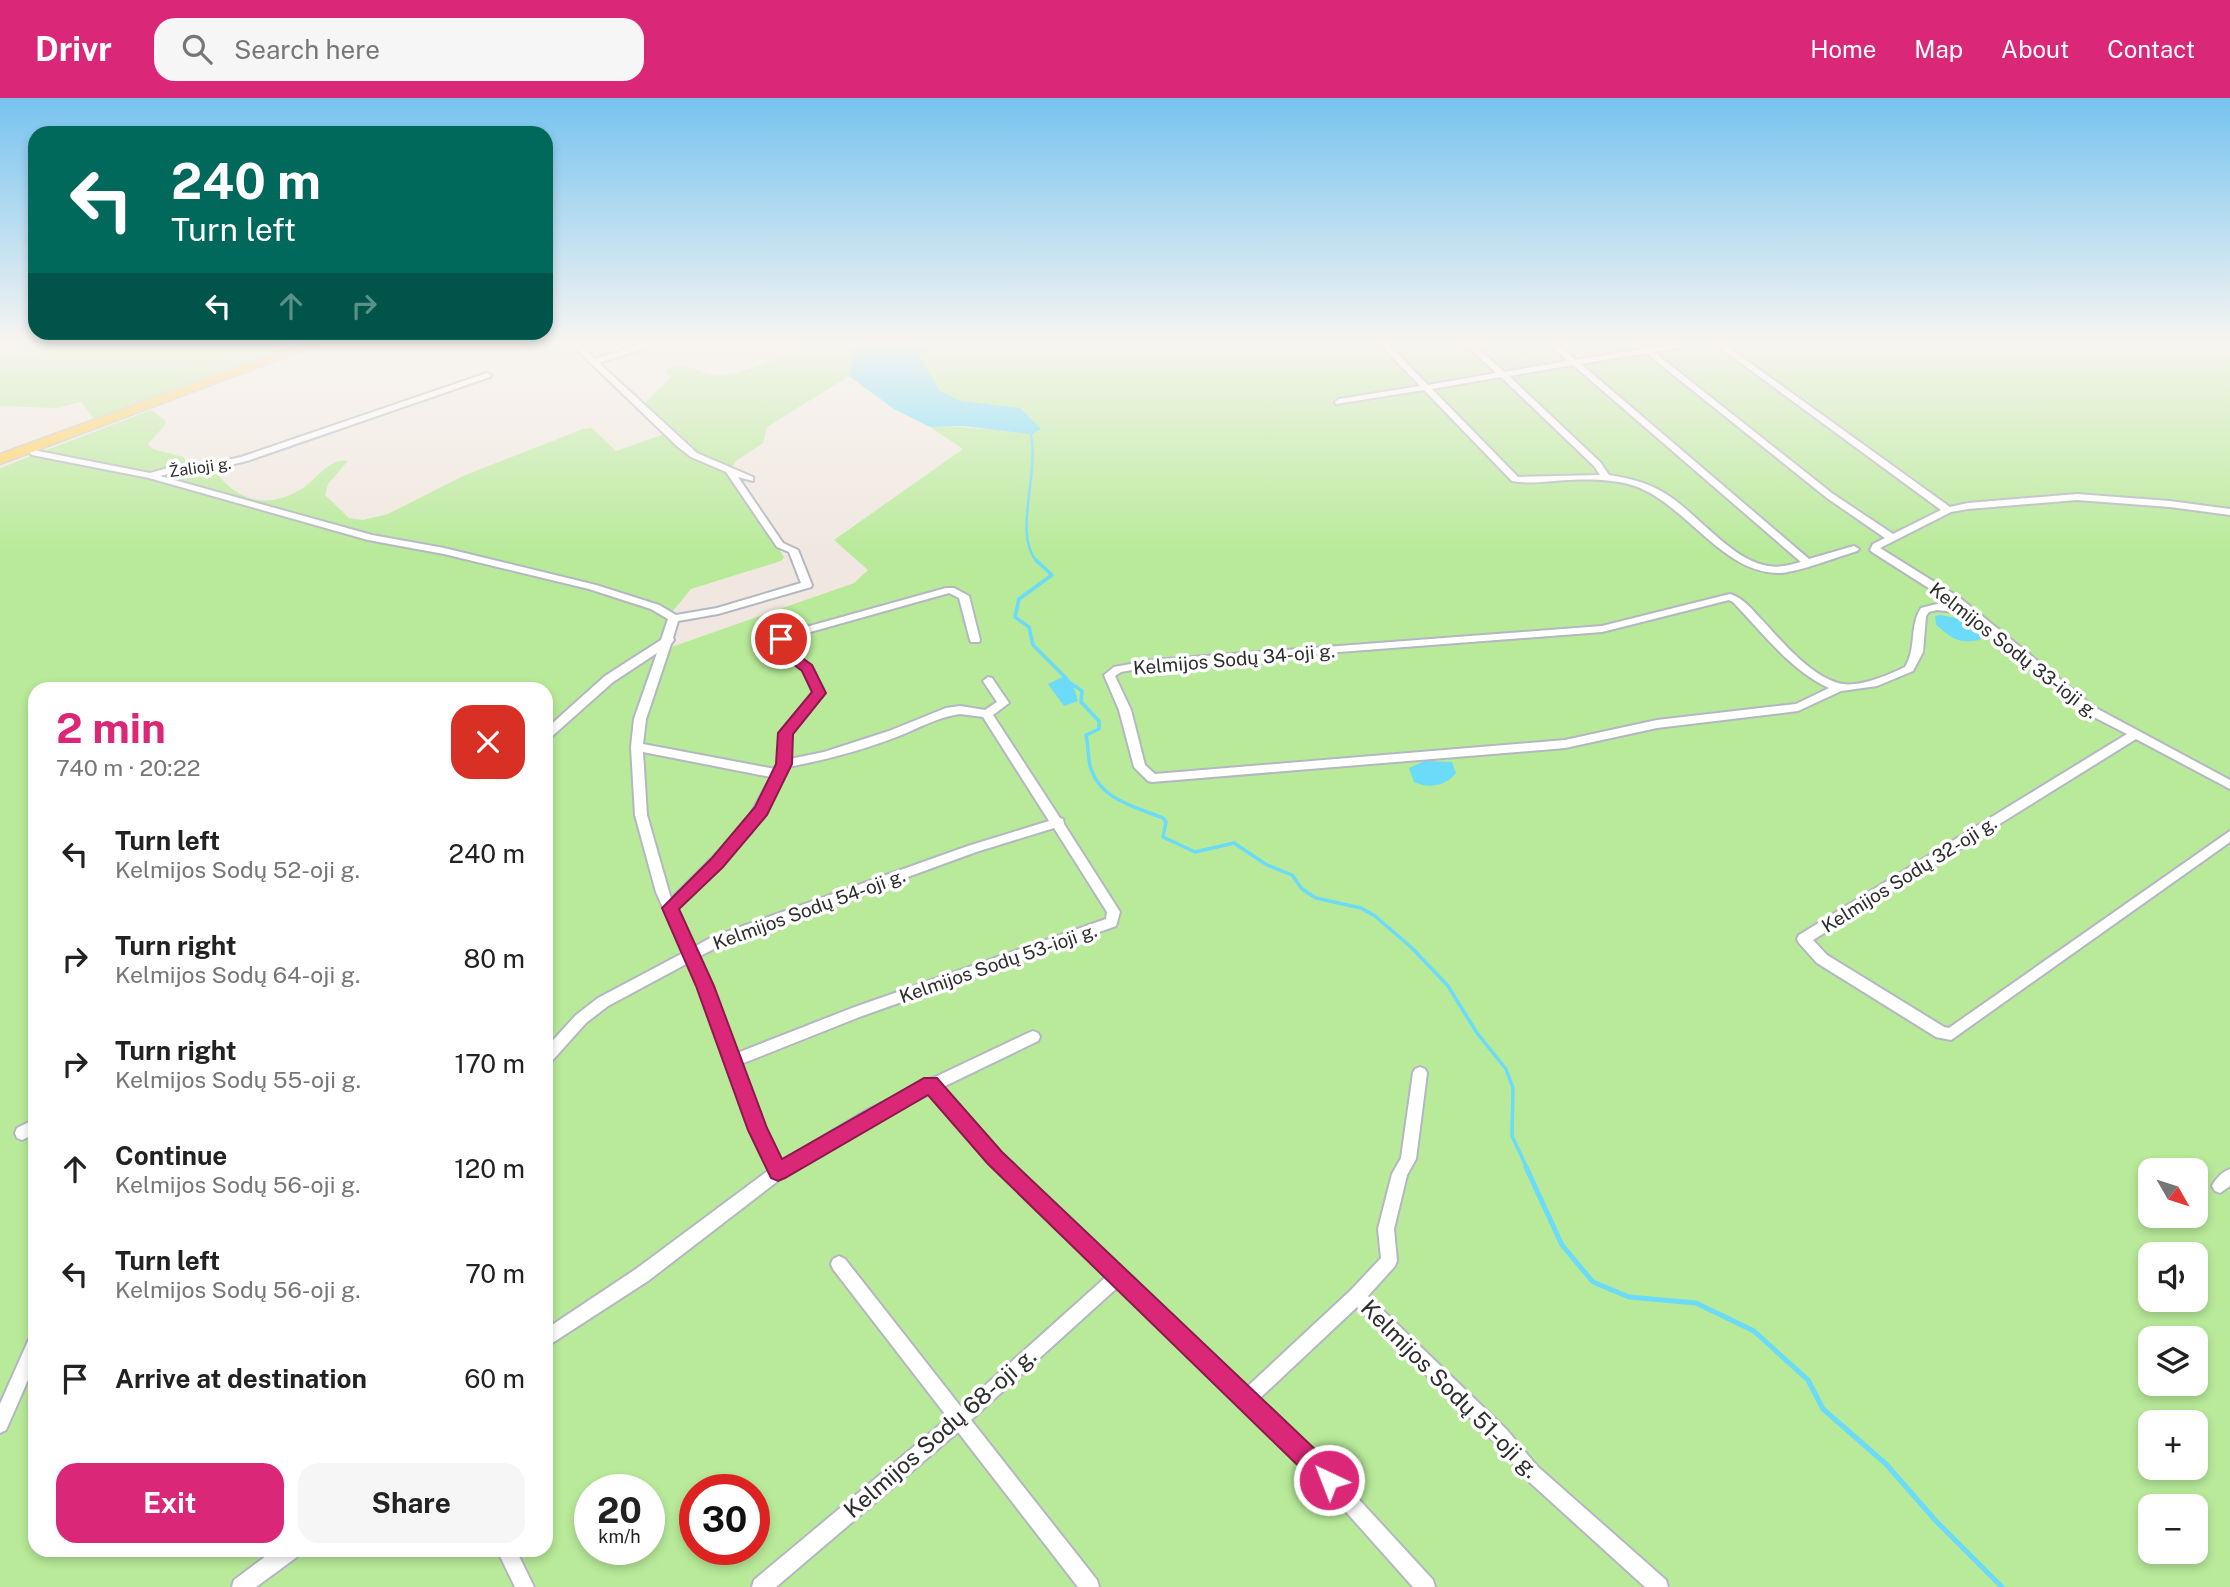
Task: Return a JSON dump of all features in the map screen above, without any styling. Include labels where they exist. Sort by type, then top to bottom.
[{"type":"main road","points":[[0,459],[123,413]]},
{"type":"street","name":"Žalioji g.","points":[[29,448],[35,453],[150,476],[179,468],[209,467],[244,460],[377,413]]},
{"type":"street","points":[[648,413],[694,455],[750,479]]},
{"type":"street","points":[[1452,413],[1515,479],[1605,475],[1665,497],[1736,555],[1757,567],[1776,571],[1854,548]]},
{"type":"street","points":[[1543,413],[1597,464],[1605,475]]},
{"type":"street","points":[[1635,413],[1807,562]]},
{"type":"street","points":[[1727,413],[1830,496],[1892,538],[1948,510],[2077,497],[2201,507],[2230,512]]},
{"type":"street","points":[[1815,413],[1948,510]]},
{"type":"street","points":[[150,476],[371,538],[444,551],[592,587],[655,607],[674,618],[718,611],[807,585],[793,551],[780,545],[729,470]]},
{"type":"street","name":"Kelmijos Sodų 33-ioji g.","points":[[1892,538],[1876,546],[1875,550],[1968,610],[2090,710],[2230,785]]},
{"type":"street","points":[[670,908],[748,829],[782,769],[786,733],[819,693],[807,668],[779,647],[785,636],[950,590],[964,596],[975,640]]},
{"type":"street","name":"Kelmijos Sodų 34-oji g.","points":[[1839,688],[1814,676],[1737,600],[1730,597],[1602,629],[1153,663],[1118,669],[1109,675],[1125,710],[1142,773],[1160,778],[1346,760],[1464,754],[1505,747],[1565,744],[1657,724],[1798,707],[1839,688],[1879,681],[1909,669],[1921,644],[1918,622],[1925,610],[1937,607],[1968,610]]},
{"type":"street","points":[[674,618],[669,640],[640,719],[637,747],[641,815],[662,892],[691,954],[758,1130],[778,1172]]},
{"type":"street","points":[[553,729],[609,679],[669,640]]},
{"type":"street","points":[[637,747],[782,769],[954,710],[987,714],[1003,704],[988,681]]},
{"type":"street","name":"Kelmijos Sodų 53-ioji g.","points":[[732,1061],[857,1012],[1111,922],[1114,912],[1059,822],[1015,760],[987,714]]},
{"type":"street","name":"Kelmijos Sodų 32-oji g.","points":[[2134,735],[1804,939],[1822,959],[1934,1029],[1951,1034],[2230,836]]},
{"type":"street","name":"Kelmijos Sodų 54-oji g.","points":[[553,1050],[581,1019],[603,1002],[717,941],[972,849],[1059,822]]},
{"type":"street","points":[[553,1334],[642,1275],[778,1172],[930,1084],[1033,1037]]},
{"type":"street","name":"Kelmijos Sodų 51-oji g.","points":[[1420,1073],[1408,1159],[1400,1174],[1386,1229],[1389,1261],[1357,1296],[1491,1426],[1531,1472],[1658,1587]]},
{"type":"street","points":[[930,1084],[995,1158],[1313,1462],[1426,1587]]},
{"type":"street","points":[[839,1264],[1090,1587]]},
{"type":"street","name":"Kelmijos Sodų 68-oji g.","points":[[761,1587],[959,1419],[1117,1277]]},
{"type":"street","points":[[1247,1399],[1357,1296]]},
{"type":"street","points":[[0,1424],[28,1361]]},
{"type":"street","points":[[241,1587],[281,1557]]},
{"type":"street","points":[[510,1557],[525,1587]]},
{"type":"green space","points":[[90,413],[116,413],[96,421]]},
{"type":"green space","points":[[142,413],[156,413],[165,420],[165,425],[148,444],[153,449],[183,457],[197,472],[217,474],[236,491],[257,500],[279,499],[291,495],[335,462],[348,461],[328,484],[325,495],[349,518],[363,520],[388,514],[463,476],[583,429],[592,428],[616,451],[673,431],[653,413],[789,413],[767,427],[763,443],[736,461],[730,470],[784,557],[781,561],[691,589],[673,611],[660,651],[854,583],[868,570],[834,540],[963,449],[930,427],[1013,431],[1040,429],[1021,413],[2230,413],[2230,1587],[0,1587],[0,468]]},
{"type":"water","points":[[903,413],[1025,413],[1041,429],[1032,434],[963,426],[930,427]]},
{"type":"water","points":[[1935,616],[1964,620],[1982,634],[1980,640],[1961,641],[1952,637],[1936,625]]},
{"type":"water","points":[[1065,676],[1072,682],[1078,701],[1064,706],[1048,684]]},
{"type":"water","points":[[1425,761],[1452,762],[1456,773],[1447,781],[1436,785],[1414,782],[1409,768]]},
{"type":"waterway","points":[[1030,431],[1032,464],[1027,535],[1030,550],[1037,562]]},
{"type":"waterway","points":[[1036,560],[1052,575],[1019,599],[1015,617],[1029,627],[1033,645],[1066,678]]},
{"type":"waterway","points":[[1072,684],[1082,691],[1081,702],[1099,721],[1099,729],[1086,735],[1090,765],[1096,780],[1121,801],[1163,818],[1166,822],[1163,837],[1195,852],[1234,843],[1267,865],[1292,875],[1302,889],[1316,898],[1361,908],[1375,916],[1412,948],[1448,986],[1477,1033],[1506,1069],[1513,1088],[1512,1136],[1527,1168]]},
{"type":"waterway","points":[[1526,1167],[1562,1245],[1593,1282],[1629,1297],[1696,1303],[1754,1331],[1808,1380],[1823,1409],[1886,1464],[1936,1521],[2002,1587]]},
{"type":"route","points":[[781,639],[779,647],[807,668],[819,688],[819,693],[791,723],[786,733],[784,764],[761,811],[717,863],[670,908],[705,986],[758,1130],[778,1172],[872,1115],[930,1084],[995,1158],[1329,1480]]}]
